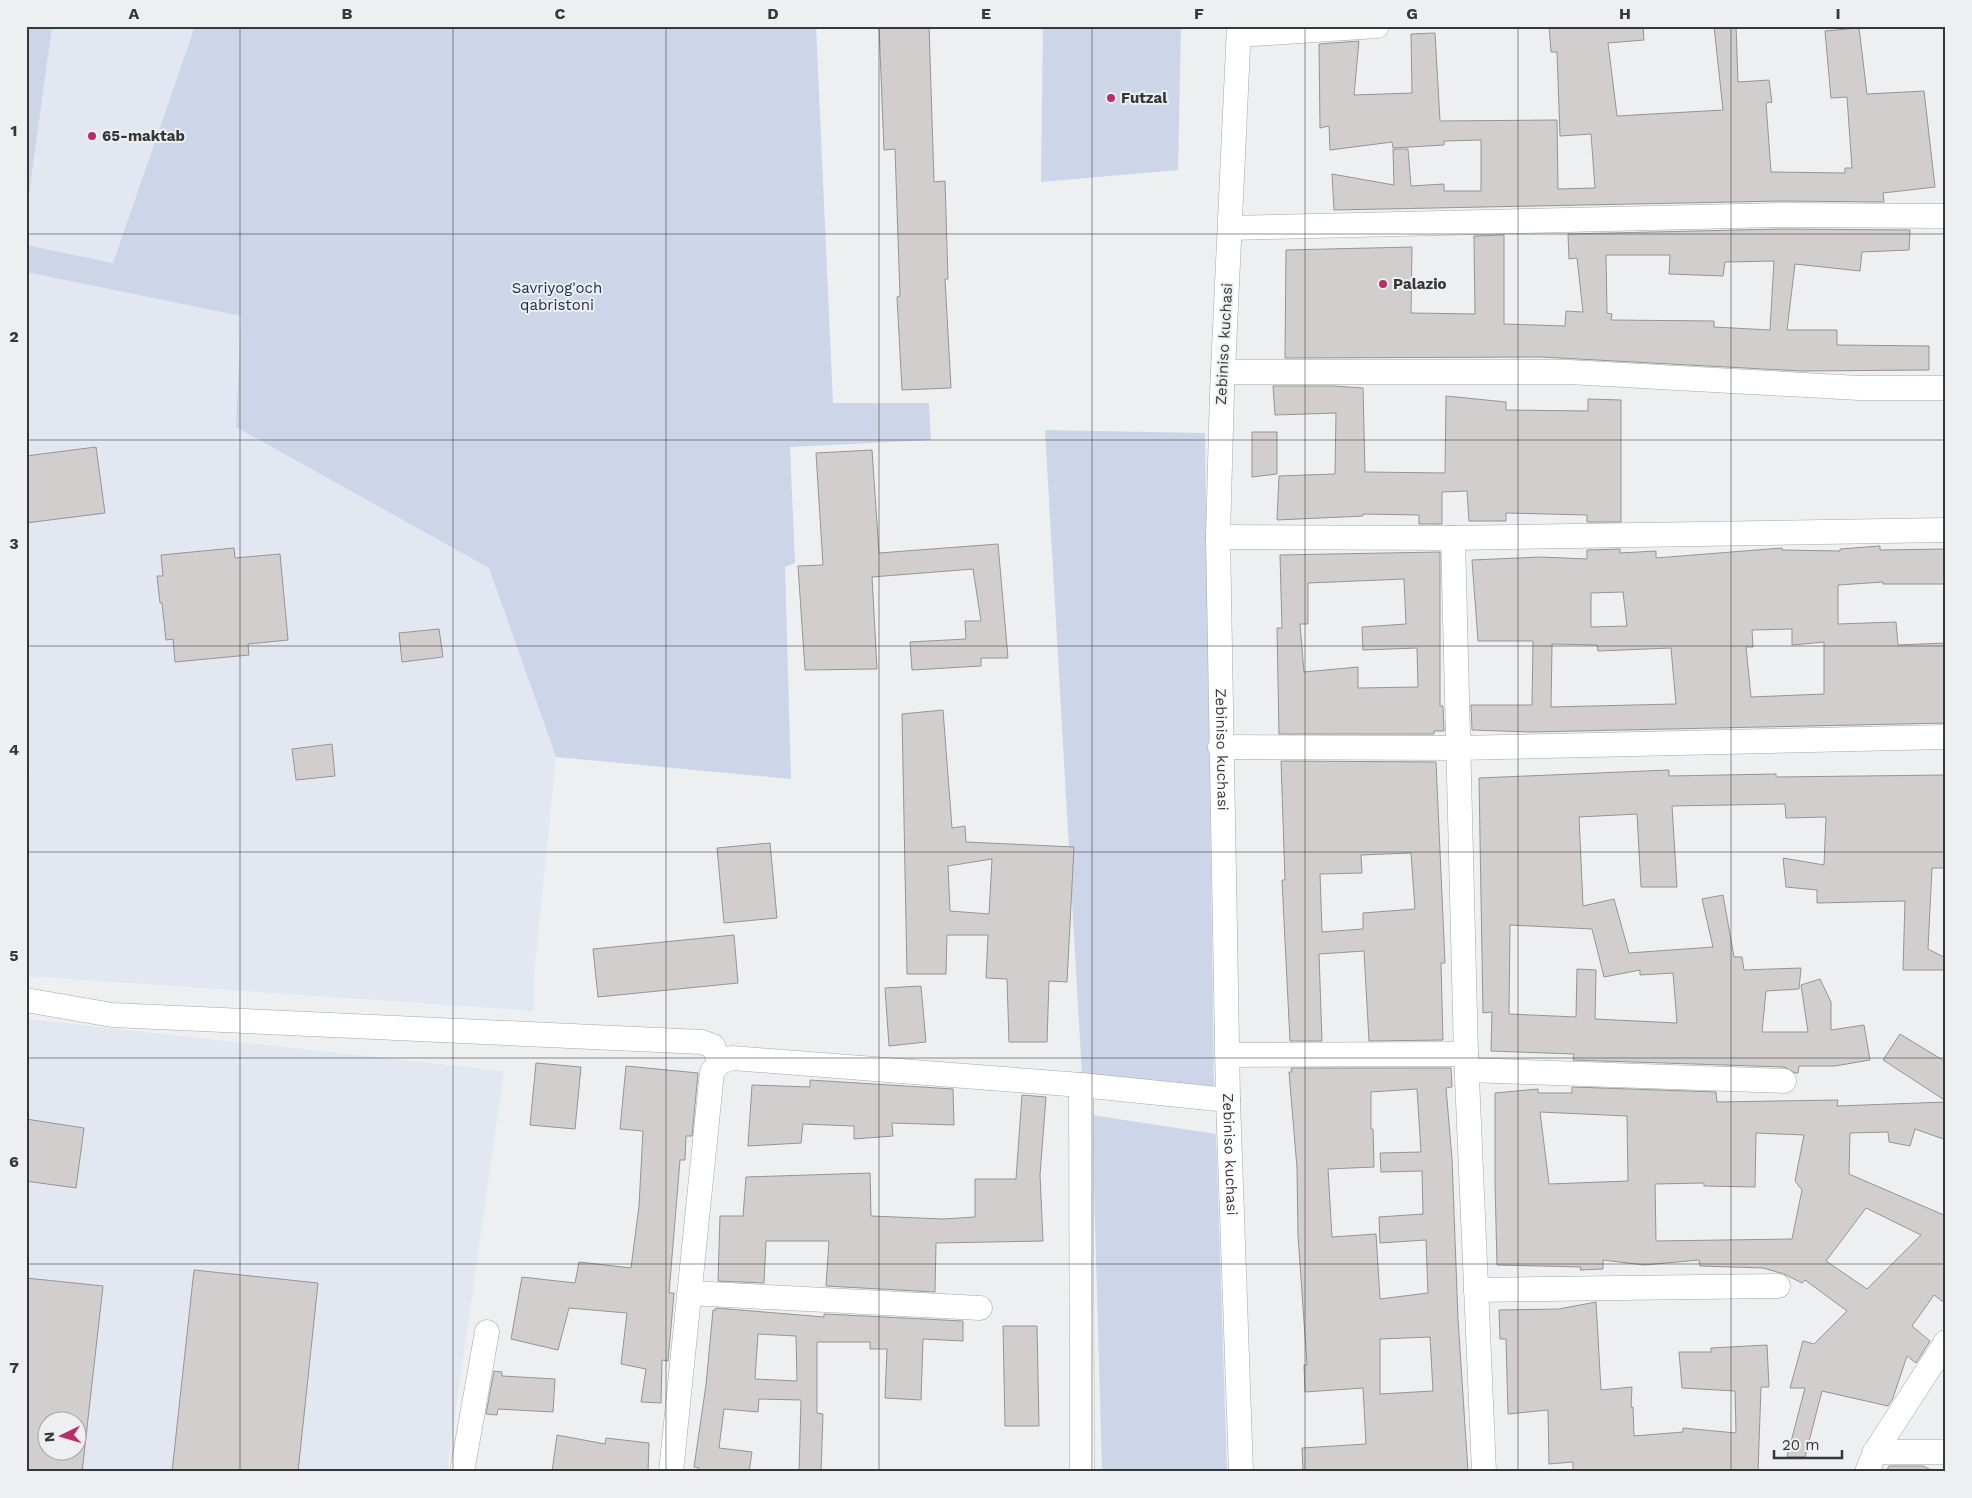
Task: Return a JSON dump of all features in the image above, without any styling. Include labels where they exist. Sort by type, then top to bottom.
[{"type":"street","points":[[1239,31],[1377,26]]},
{"type":"street","name":"Zebiniso kuchasi","points":[[1239,31],[1223,372],[1218,538],[1220,747],[1228,1100],[1241,1472]]},
{"type":"street","points":[[1230,228],[1781,215],[1946,216]]},
{"type":"street","points":[[1223,372],[1569,372],[1859,388],[1946,388]]},
{"type":"street","points":[[1218,538],[1453,538],[1946,530]]},
{"type":"street","points":[[1453,538],[1467,1062],[1484,1472]]},
{"type":"street","points":[[1220,747],[1458,748],[1946,737]]},
{"type":"street","points":[[26,1000],[112,1015],[702,1042],[713,1046],[720,1062]]},
{"type":"street","points":[[1227,1055],[1467,1062],[1784,1081]]},
{"type":"street","points":[[671,1472],[712,1072],[720,1062],[732,1058],[1081,1085],[1228,1100]]},
{"type":"street","points":[[1081,1085],[1082,1472]]},
{"type":"street","points":[[1476,1290],[1778,1286]]},
{"type":"street","points":[[689,1293],[980,1308]]},
{"type":"street","points":[[462,1472],[487,1332]]},
{"type":"street","points":[[1871,1462],[1946,1342]]},
{"type":"street","points":[[1871,1462],[1946,1452]]},
{"type":"shaded area","name":"65-maktab","points":[[26,26],[195,26],[113,263],[26,245]]},
{"type":"shaded area","points":[[26,272],[241,316],[236,427],[489,568],[556,757],[534,975],[534,1011],[26,976],[26,822],[30,771],[26,763]]},
{"type":"shaded area","points":[[26,1019],[504,1071],[447,1472],[26,1472]]},
{"type":"green space","points":[[26,26],[52,26],[26,216]]},
{"type":"green space","name":"Savriyog'och qabristoni","points":[[195,26],[816,26],[833,403],[929,403],[931,440],[790,447],[795,563],[785,567],[791,779],[556,757],[489,568],[236,427],[241,316],[26,272],[26,245],[113,263]]},
{"type":"green space","name":"Futzal","points":[[1043,26],[1181,26],[1178,170],[1041,182]]},
{"type":"green space","points":[[1045,430],[1205,433],[1214,1087],[1082,1075]]},
{"type":"green space","points":[[1092,1115],[1216,1134],[1227,1472],[1102,1472]]},
{"type":"building","points":[[879,26],[929,26],[934,182],[945,181],[948,279],[945,279],[951,388],[902,390],[897,297],[900,296],[895,149],[884,150]]},
{"type":"building","points":[[1549,26],[1643,26],[1644,40],[1608,43],[1617,116],[1723,110],[1714,26],[1736,26],[1738,82],[1769,80],[1772,102],[1766,103],[1771,172],[1845,173],[1845,168],[1852,168],[1847,97],[1831,98],[1825,31],[1859,28],[1867,94],[1924,91],[1935,187],[1883,193],[1884,202],[1781,201],[1334,210],[1332,174],[1394,185],[1393,149],[1408,149],[1411,186],[1444,184],[1444,191],[1481,191],[1481,140],[1444,141],[1444,145],[1393,148],[1392,142],[1330,150],[1329,126],[1320,128],[1319,44],[1359,41],[1354,95],[1412,93],[1411,34],[1435,33],[1440,121],[1557,120],[1558,189],[1595,188],[1591,134],[1560,136],[1557,52],[1551,52]]},
{"type":"building","points":[[1781,229],[1910,230],[1909,250],[1862,252],[1860,271],[1795,264],[1787,330],[1837,330],[1837,345],[1929,346],[1929,370],[1801,371],[1541,357],[1285,358],[1286,250],[1412,247],[1411,313],[1475,314],[1474,236],[1504,235],[1504,324],[1565,326],[1566,311],[1583,312],[1577,258],[1569,259],[1568,234]],"holes":[[[1606,255],[1670,255],[1669,274],[1723,276],[1725,262],[1774,261],[1770,330],[1714,327],[1714,321],[1611,320],[1612,314],[1607,313]]]},
{"type":"building","points":[[1273,386],[1363,388],[1365,472],[1445,473],[1446,396],[1506,402],[1506,410],[1588,411],[1588,399],[1621,400],[1621,522],[1587,522],[1587,515],[1506,513],[1506,521],[1469,521],[1467,491],[1442,492],[1442,524],[1419,524],[1419,515],[1363,514],[1363,516],[1277,520],[1279,476],[1335,474],[1336,413],[1275,415]]},
{"type":"building","points":[[1252,432],[1277,432],[1277,474],[1252,477]]},
{"type":"building","points":[[96,447],[105,513],[26,523],[26,456]]},
{"type":"building","points":[[872,450],[879,553],[998,544],[1008,658],[981,658],[981,666],[912,670],[910,642],[966,639],[965,621],[981,621],[973,569],[872,577],[877,669],[805,670],[798,566],[823,565],[816,453]]},
{"type":"building","points":[[1880,546],[1880,550],[1946,549],[1946,584],[1883,584],[1883,582],[1838,585],[1838,624],[1896,622],[1898,645],[1946,643],[1946,723],[1530,732],[1472,730],[1471,705],[1532,705],[1533,641],[1478,641],[1472,560],[1541,557],[1587,559],[1587,550],[1620,549],[1620,553],[1656,551],[1656,558],[1782,548],[1782,550],[1840,551],[1840,549]],"holes":[[[1623,592],[1627,626],[1591,627],[1591,593]],[[1792,629],[1792,645],[1824,642],[1824,694],[1751,697],[1746,647],[1753,647],[1752,630]],[[1552,644],[1597,645],[1598,651],[1671,648],[1676,704],[1551,707]]]},
{"type":"building","points":[[234,548],[235,558],[280,554],[288,640],[248,644],[249,655],[175,662],[173,639],[166,640],[162,603],[160,603],[157,576],[163,576],[161,555]]},
{"type":"building","points":[[1440,552],[1440,706],[1443,706],[1444,731],[1434,731],[1434,734],[1279,734],[1277,628],[1282,628],[1280,555]],"holes":[[[1404,579],[1406,624],[1362,627],[1363,650],[1417,648],[1418,687],[1358,688],[1358,667],[1304,672],[1300,624],[1308,624],[1308,583]]]},
{"type":"building","points":[[439,629],[443,657],[402,662],[399,633]]},
{"type":"building","points":[[943,710],[952,828],[965,826],[966,842],[1074,847],[1067,982],[1049,981],[1047,1042],[1009,1042],[1007,979],[986,978],[988,935],[947,935],[946,974],[907,974],[902,714]],"holes":[[[992,859],[989,914],[950,911],[948,866]]]},
{"type":"building","points":[[332,744],[335,776],[296,780],[292,749]]},
{"type":"building","points":[[1281,761],[1436,762],[1445,963],[1441,963],[1443,1040],[1369,1041],[1364,951],[1319,954],[1322,1041],[1290,1041],[1282,880],[1285,880]],"holes":[[[1411,853],[1415,909],[1363,913],[1363,929],[1322,932],[1320,874],[1362,873],[1361,855]]]},
{"type":"building","points":[[1669,770],[1669,776],[1776,774],[1776,777],[1946,775],[1946,868],[1932,868],[1928,949],[1946,958],[1946,970],[1903,970],[1905,901],[1817,903],[1817,890],[1786,887],[1783,858],[1824,865],[1826,817],[1786,818],[1785,804],[1672,806],[1677,887],[1641,887],[1637,814],[1579,817],[1583,906],[1614,899],[1629,953],[1713,947],[1702,899],[1723,895],[1734,957],[1742,957],[1744,970],[1801,968],[1799,989],[1766,991],[1762,1032],[1808,1032],[1801,985],[1820,979],[1831,1002],[1831,1030],[1864,1025],[1870,1060],[1835,1066],[1799,1066],[1798,1073],[1795,1073],[1784,1067],[1573,1060],[1574,1054],[1491,1051],[1492,1012],[1483,1013],[1479,778]],"holes":[[[1510,925],[1592,929],[1604,977],[1640,970],[1640,975],[1673,973],[1677,1023],[1595,1019],[1596,970],[1577,969],[1576,1017],[1509,1014]]]},
{"type":"building","points":[[770,843],[777,918],[724,923],[717,848]]},
{"type":"building","points":[[734,935],[738,983],[598,997],[593,949]]},
{"type":"building","points":[[921,986],[926,1042],[889,1046],[885,988]]},
{"type":"building","points":[[1900,1034],[1946,1062],[1946,1101],[1883,1060]]},
{"type":"building","points":[[536,1063],[581,1067],[575,1129],[530,1125]]},
{"type":"building","points":[[626,1066],[698,1073],[692,1136],[686,1136],[685,1160],[680,1160],[669,1293],[674,1293],[668,1361],[662,1360],[661,1403],[641,1402],[646,1369],[621,1364],[627,1313],[569,1308],[558,1350],[511,1339],[522,1277],[575,1283],[579,1262],[631,1268],[639,1206],[643,1131],[620,1129]]},
{"type":"building","points":[[1291,1068],[1451,1068],[1452,1087],[1446,1088],[1452,1159],[1458,1319],[1468,1472],[1303,1472],[1302,1448],[1366,1444],[1363,1388],[1305,1392],[1304,1365],[1307,1365],[1298,1235],[1297,1168],[1289,1072],[1292,1072]],"holes":[[[1417,1089],[1421,1152],[1380,1153],[1381,1172],[1422,1171],[1423,1214],[1379,1217],[1380,1243],[1426,1240],[1428,1293],[1380,1299],[1376,1234],[1332,1237],[1328,1169],[1374,1167],[1371,1092]],[[1430,1337],[1433,1391],[1380,1394],[1380,1339]]]},
{"type":"building","points":[[810,1080],[953,1089],[954,1125],[892,1123],[893,1136],[854,1139],[854,1126],[803,1124],[801,1143],[748,1146],[752,1085],[810,1087]]},
{"type":"building","points":[[1572,1087],[1716,1092],[1717,1102],[1838,1100],[1837,1106],[1946,1102],[1946,1140],[1915,1129],[1910,1146],[1889,1142],[1888,1132],[1850,1133],[1849,1174],[1946,1216],[1946,1304],[1934,1295],[1912,1326],[1930,1341],[1916,1363],[1907,1356],[1893,1398],[1888,1406],[1822,1391],[1805,1457],[1787,1457],[1805,1388],[1790,1388],[1803,1341],[1814,1344],[1847,1311],[1805,1280],[1802,1283],[1784,1274],[1763,1268],[1700,1266],[1699,1260],[1644,1265],[1603,1260],[1603,1269],[1580,1270],[1581,1267],[1497,1265],[1495,1093],[1538,1089],[1538,1093],[1572,1093]],"holes":[[[1540,1112],[1627,1116],[1628,1181],[1549,1184]],[[1756,1133],[1804,1135],[1795,1181],[1802,1190],[1792,1239],[1656,1241],[1655,1184],[1704,1183],[1704,1186],[1755,1187]],[[1866,1208],[1921,1235],[1867,1289],[1826,1261]]]},
{"type":"building","points":[[1022,1095],[1046,1097],[1040,1175],[1043,1241],[936,1243],[935,1292],[826,1286],[829,1241],[766,1241],[764,1283],[718,1281],[720,1216],[743,1216],[746,1177],[870,1173],[871,1216],[943,1219],[975,1217],[975,1179],[1016,1179]]},
{"type":"building","points":[[26,1119],[84,1128],[76,1188],[26,1181]]},
{"type":"building","points":[[194,1270],[318,1283],[298,1472],[172,1472]]},
{"type":"building","points":[[26,1278],[103,1286],[88,1419],[88,1410],[38,1410],[38,1460],[83,1460],[82,1472],[26,1472]]},
{"type":"building","points":[[1596,1302],[1601,1390],[1632,1387],[1631,1407],[1633,1407],[1634,1436],[1683,1432],[1683,1428],[1736,1433],[1735,1391],[1682,1388],[1679,1352],[1711,1352],[1711,1348],[1767,1345],[1769,1387],[1761,1387],[1758,1472],[1573,1472],[1573,1462],[1549,1464],[1548,1410],[1508,1414],[1506,1339],[1500,1339],[1499,1310],[1559,1309]]},
{"type":"building","points":[[716,1308],[824,1317],[824,1314],[963,1321],[963,1341],[923,1339],[921,1400],[885,1398],[887,1349],[870,1349],[870,1342],[817,1342],[817,1413],[823,1414],[821,1472],[799,1472],[801,1400],[759,1399],[758,1412],[724,1409],[719,1448],[752,1452],[749,1472],[699,1472],[699,1468],[694,1467],[706,1385],[713,1310],[716,1310]],"holes":[[[758,1334],[796,1336],[797,1381],[755,1379]]]},
{"type":"building","points":[[1003,1326],[1037,1326],[1039,1426],[1005,1426]]},
{"type":"building","points":[[494,1371],[502,1372],[502,1376],[555,1379],[553,1412],[498,1409],[497,1415],[486,1414]]},
{"type":"building","points":[[557,1435],[605,1444],[606,1438],[649,1443],[648,1472],[552,1472]]},
{"type":"building","points":[[1889,1466],[1923,1466],[1935,1472],[1886,1472]]},
{"type":"place","name":"Futzal","points":[[1111,98]]},
{"type":"place","name":"65-maktab","points":[[92,136]]},
{"type":"place","name":"Palazio","points":[[1383,284]]}]
